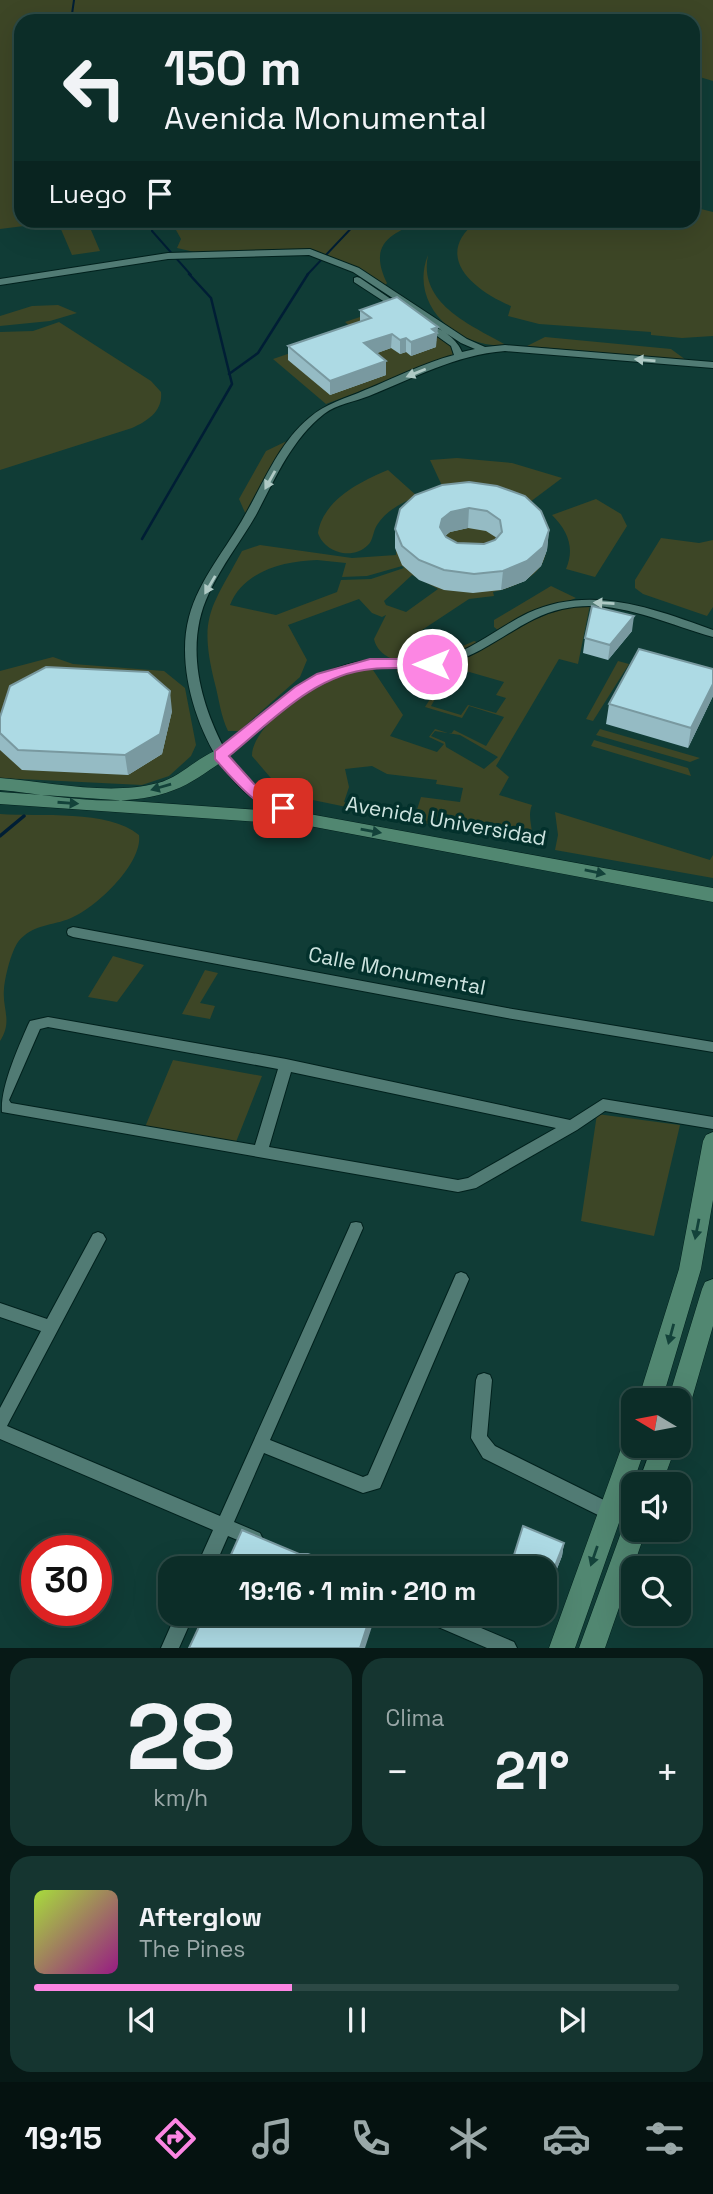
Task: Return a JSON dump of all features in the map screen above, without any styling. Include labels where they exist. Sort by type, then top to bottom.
[{"type":"street","points":[[0,284],[140,262],[200,256],[323,258],[356,270],[455,345],[459,356]]},
{"type":"street","points":[[400,302],[464,341],[484,350]]},
{"type":"street","points":[[304,819],[264,800],[248,788],[220,755],[209,730],[191,667],[191,631],[198,606],[296,434],[322,410],[459,356],[484,350],[505,348],[713,365]]},
{"type":"street","points":[[0,784],[131,793],[176,783],[220,755],[300,690],[322,677],[364,665],[428,664],[449,660],[554,607],[598,601],[628,605],[713,634]]},
{"type":"street","name":"Avenida Universidad","points":[[0,798],[304,819],[713,895]]},
{"type":"street","name":"Calle Monumental","points":[[74,932],[507,1013],[713,1048]]},
{"type":"street","points":[[572,1126],[286,1065],[41,1022],[35,1025],[2,1100],[7,1108],[465,1186],[572,1126],[603,1105],[713,1123]]},
{"type":"street","points":[[260,1152],[286,1065]]},
{"type":"street","points":[[654,1388],[690,1269],[713,1141]]},
{"type":"street","points":[[210,1556],[356,1228]]},
{"type":"street","points":[[0,1424],[98,1239]]},
{"type":"street","points":[[262,1444],[363,1485],[374,1482],[461,1279]]},
{"type":"street","points":[[683,1388],[711,1302]]},
{"type":"street","points":[[0,1310],[50,1327]]},
{"type":"street","points":[[484,1380],[479,1438],[489,1452],[610,1512]]},
{"type":"street","points":[[0,1431],[273,1547]]},
{"type":"street","points":[[562,1648],[630,1458]]},
{"type":"street","points":[[592,1648],[630,1542]]},
{"type":"street","points":[[170,1648],[180,1626]]},
{"type":"street","points":[[456,1626],[508,1648]]},
{"type":"green space","points":[[0,0],[713,0],[713,81],[700,77],[700,14],[14,14],[14,227],[0,229]]},
{"type":"green space","points":[[700,209],[713,212],[713,336],[682,338],[651,335],[651,332],[539,324],[508,316],[511,306],[483,291],[463,271],[458,259],[458,247],[470,228],[700,228]]},
{"type":"green space","points":[[60,228],[90,228],[100,251],[72,255]]},
{"type":"green space","points":[[172,228],[407,228],[385,242],[381,250],[382,270],[387,283],[384,287],[320,254],[203,254],[177,248],[181,239]]},
{"type":"green space","points":[[428,255],[427,272],[431,287],[439,300],[463,321],[506,345],[471,340],[442,320],[431,307],[425,291],[424,273]]},
{"type":"green space","points":[[399,304],[451,343],[455,350],[451,357],[326,404],[273,359],[355,331],[345,322]]},
{"type":"green space","points":[[58,305],[77,313],[50,321],[0,326],[0,316],[32,306]]},
{"type":"green space","points":[[59,322],[151,381],[161,392],[160,405],[149,419],[132,428],[0,470],[0,332],[33,331]]},
{"type":"green space","points":[[545,337],[671,349],[686,360],[527,346]]},
{"type":"green space","points":[[291,439],[247,517],[239,499],[266,451]]},
{"type":"green space","points":[[457,458],[512,463],[562,478],[530,502],[444,490],[430,460]]},
{"type":"green space","points":[[388,470],[417,496],[385,516],[376,527],[370,543],[362,550],[354,553],[339,552],[326,545],[318,533],[321,521],[335,501],[355,486]]},
{"type":"green space","points":[[596,499],[621,514],[627,526],[595,577],[566,569],[570,547],[566,534],[552,515]]},
{"type":"green space","points":[[422,511],[546,544],[546,554],[537,571],[521,583],[493,592],[494,596],[469,599],[416,634],[420,646],[434,651],[454,649],[474,641],[479,643],[448,660],[402,662],[384,654],[374,639],[386,615],[382,617],[372,613],[359,599],[288,625],[307,660],[300,677],[239,731],[228,731],[210,661],[208,627],[215,601],[242,551],[260,545],[352,558],[396,555],[397,534]],"holes":[[[317,560],[346,563],[342,577],[367,576],[402,566],[404,568],[371,579],[341,580],[337,592],[276,615],[230,605],[244,584],[266,570]],[[412,575],[438,589],[406,612],[386,605],[384,601]]]},
{"type":"green space","points":[[661,538],[699,543],[713,540],[713,607],[707,616],[643,594],[635,588],[635,580]]},
{"type":"green space","points":[[551,586],[576,598],[499,631],[494,627],[494,620]]},
{"type":"green space","points":[[590,605],[578,664],[559,659],[496,766],[509,777],[499,795],[532,805],[530,845],[303,798],[276,784],[252,756],[254,746],[268,724],[303,693],[329,678],[371,667],[403,715],[390,736],[437,752],[444,744],[429,737],[435,729],[448,733],[435,731],[431,736],[445,742],[446,747],[484,769],[498,757],[460,735],[451,734],[454,730],[486,746],[504,717],[469,706],[462,718],[425,707],[432,696],[412,691],[397,672],[399,667],[426,667],[450,661],[540,617],[564,609]],"holes":[[[459,669],[504,682],[496,695],[506,698],[496,713],[468,705],[461,715],[431,706],[438,694],[412,686],[415,680],[409,678],[413,671],[450,681]],[[372,766],[387,774],[437,780],[436,784],[463,788],[460,802],[421,797],[415,816],[344,802],[349,787],[345,769]]]},
{"type":"green space","points":[[53,657],[73,664],[164,671],[185,688],[196,745],[191,756],[169,776],[142,785],[0,778],[0,671]]},
{"type":"green space","points":[[618,661],[629,664],[593,721],[586,719]]},
{"type":"green space","points":[[600,729],[700,758],[690,762],[596,735]]},
{"type":"green space","points":[[594,740],[688,768],[691,776],[591,746]]},
{"type":"green space","points":[[555,812],[710,860],[713,855],[713,878],[555,850],[558,835]]},
{"type":"green space","points":[[0,814],[92,818],[110,821],[139,835],[134,858],[105,895],[81,913],[30,932],[15,946],[6,978],[6,1027],[0,1041]]},
{"type":"green space","points":[[113,956],[144,965],[117,1002],[88,997]]},
{"type":"green space","points":[[205,970],[218,973],[200,1003],[215,1006],[210,1019],[182,1014]]},
{"type":"green space","points":[[173,1060],[262,1076],[236,1142],[145,1127]]},
{"type":"green space","points":[[597,1114],[680,1125],[654,1236],[581,1221]]},
{"type":"building","points":[[397,297],[438,327],[432,329],[437,333],[411,342],[406,338],[400,340],[392,334],[364,343],[386,361],[330,381],[288,346],[371,318],[360,310]]},
{"type":"building","points":[[469,482],[497,486],[525,496],[541,511],[549,530],[543,547],[527,561],[503,571],[474,574],[444,570],[419,560],[402,546],[395,529],[400,509],[415,495],[442,485]],"holes":[[[469,508],[487,511],[500,520],[502,532],[495,540],[484,544],[457,543],[446,537],[440,527],[442,519],[451,512]]]},
{"type":"building","points":[[592,606],[634,616],[610,645],[585,638]]},
{"type":"building","points":[[639,649],[713,669],[713,684],[691,728],[609,704]]},
{"type":"building","points":[[46,667],[148,672],[170,691],[160,734],[125,755],[18,750],[0,733],[0,717],[10,686]]},
{"type":"building","points":[[523,1526],[564,1543],[557,1561],[557,1556],[514,1556]]},
{"type":"building","points":[[242,1530],[299,1554],[313,1556],[230,1556]]},
{"type":"building","points":[[199,1626],[367,1626],[360,1648],[189,1648]]},
{"type":"waterway","points":[[72,14],[74,0]]},
{"type":"waterway","points":[[153,228],[152,231],[191,275]]},
{"type":"waterway","points":[[307,275],[351,228]]},
{"type":"waterway","points":[[189,274],[211,298],[229,374]]},
{"type":"waterway","points":[[229,374],[258,353],[308,274]]},
{"type":"waterway","points":[[142,539],[232,384],[229,374]]},
{"type":"waterway","points":[[0,836],[24,816]]},
{"type":"route","points":[[283,808],[264,800],[248,788],[220,755],[300,690],[322,677],[370,664],[432,664]]}]
